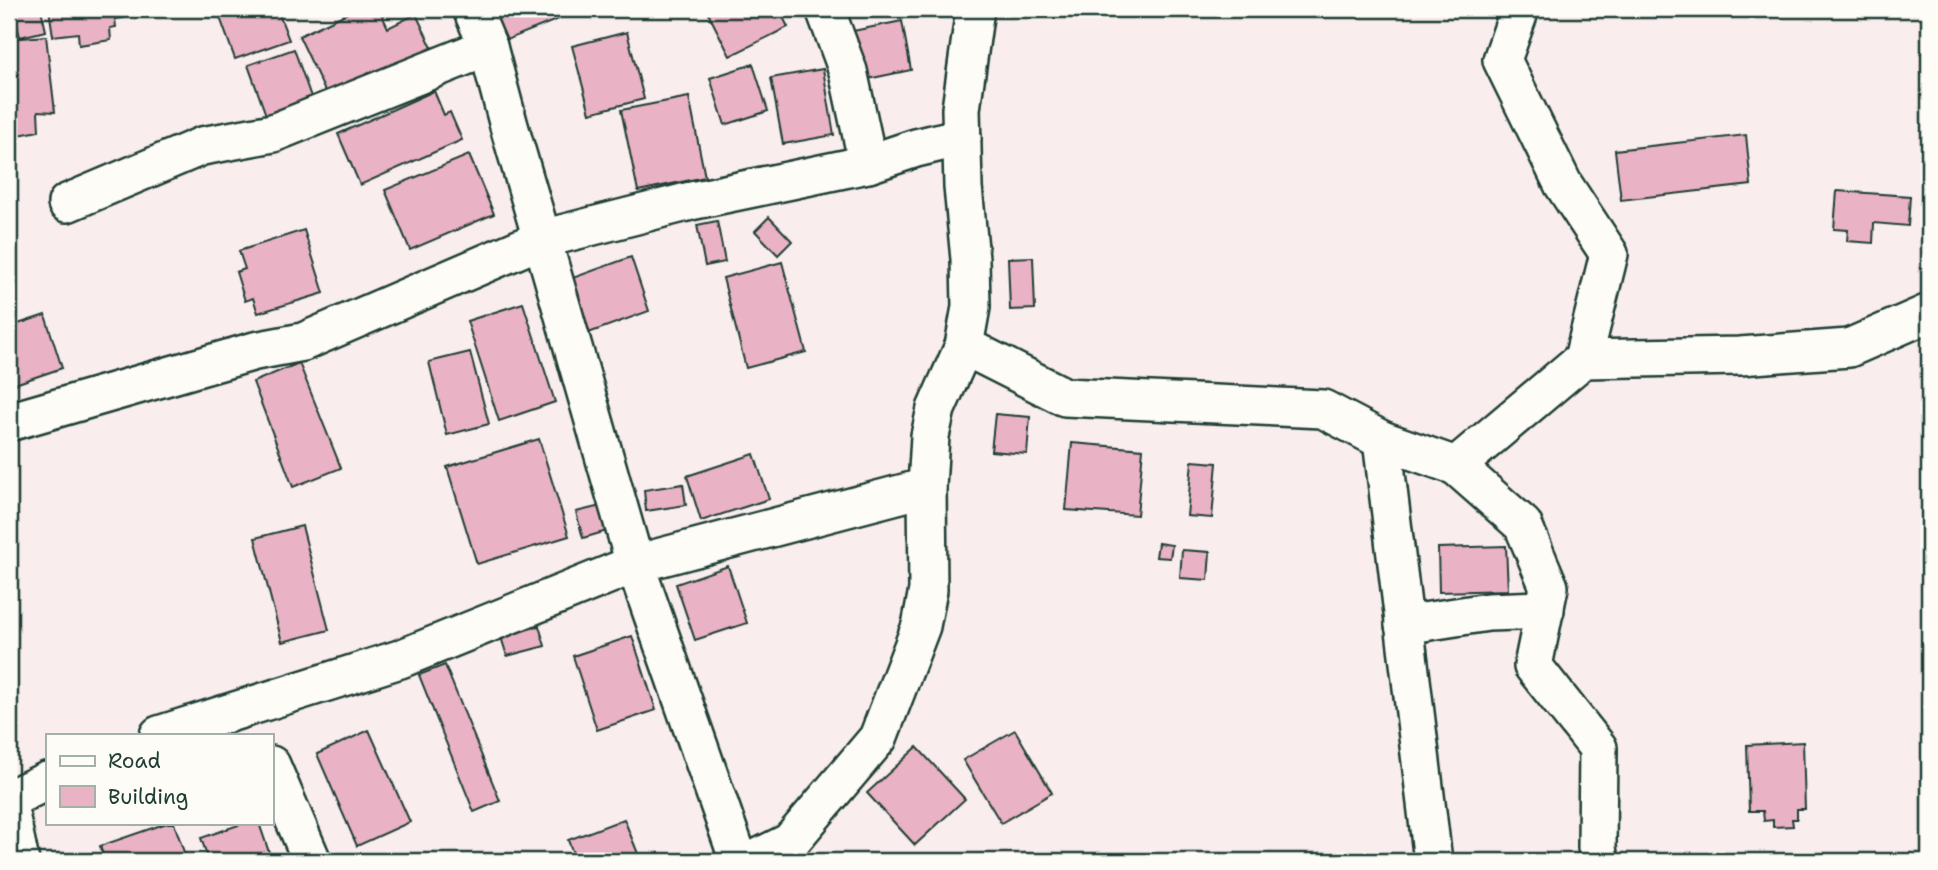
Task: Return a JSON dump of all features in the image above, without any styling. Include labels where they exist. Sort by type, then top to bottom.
[{"type":"street","points":[[472,9],[488,47],[635,564],[739,861]]},
{"type":"street","points":[[825,9],[848,71],[868,164]]},
{"type":"street","points":[[752,861],[790,842],[878,738],[921,626],[928,590],[927,487],[930,436],[936,409],[964,346],[971,307],[961,109],[975,9]]},
{"type":"street","points":[[1456,466],[1583,359],[1609,254],[1563,184],[1503,60],[1520,9]]},
{"type":"street","points":[[67,203],[202,146],[273,133],[488,47]]},
{"type":"street","points":[[9,422],[255,351],[303,342],[542,239],[691,201],[868,164],[916,148],[962,137]]},
{"type":"street","points":[[1583,359],[1740,356],[1849,348],[1929,313]]},
{"type":"street","points":[[964,346],[1065,397],[1323,409],[1382,440],[1456,466],[1523,525],[1549,587],[1533,666],[1598,748],[1599,861]]},
{"type":"street","points":[[1382,440],[1433,861]]},
{"type":"street","points":[[166,734],[253,721],[635,564],[927,487]]},
{"type":"street","points":[[1404,625],[1488,612],[1545,610]]},
{"type":"street","points":[[273,770],[312,861]]},
{"type":"street","points":[[9,799],[46,781]]},
{"type":"street","points":[[9,808],[20,861]]},
{"type":"building","points":[[13,9],[41,9],[46,31],[20,37]]},
{"type":"building","points":[[49,9],[122,9],[124,18],[115,19],[116,27],[110,28],[111,40],[79,45],[78,33],[53,36]]},
{"type":"building","points":[[217,9],[277,9],[289,40],[235,59]]},
{"type":"building","points":[[356,9],[379,9],[388,28],[416,14],[435,54],[331,104],[299,36]]},
{"type":"building","points":[[491,9],[555,9],[559,19],[504,41]]},
{"type":"building","points":[[706,9],[779,9],[788,27],[730,56]]},
{"type":"building","points":[[902,21],[911,70],[863,80],[853,31]]},
{"type":"building","points":[[627,32],[644,99],[590,113],[572,46]]},
{"type":"building","points":[[46,36],[55,112],[38,111],[39,131],[9,137],[9,39]]},
{"type":"building","points":[[294,49],[311,97],[266,115],[248,65]]},
{"type":"building","points":[[753,64],[768,111],[725,125],[710,78]]},
{"type":"building","points":[[823,69],[834,135],[783,144],[771,78]]},
{"type":"building","points":[[434,91],[444,115],[450,112],[462,140],[360,185],[338,134]]},
{"type":"building","points":[[689,97],[705,177],[638,191],[621,110]]},
{"type":"building","points":[[1746,135],[1751,185],[1621,200],[1615,150]]},
{"type":"building","points":[[469,155],[494,214],[410,250],[385,190]]},
{"type":"building","points":[[1837,191],[1910,196],[1908,226],[1874,223],[1873,243],[1847,241],[1848,230],[1834,229]]},
{"type":"building","points":[[769,217],[792,241],[778,255],[755,231]]},
{"type":"building","points":[[717,221],[725,262],[705,266],[697,225]]},
{"type":"building","points":[[304,230],[324,293],[258,313],[253,298],[245,301],[236,272],[245,269],[239,251]]},
{"type":"building","points":[[631,257],[649,311],[586,334],[567,280]]},
{"type":"building","points":[[1033,257],[1035,309],[1010,310],[1008,258]]},
{"type":"building","points":[[782,262],[806,352],[746,368],[723,278]]},
{"type":"building","points":[[523,303],[555,402],[499,421],[467,321]]},
{"type":"building","points":[[45,315],[62,368],[9,386],[9,327]]},
{"type":"building","points":[[470,352],[489,424],[447,435],[429,362]]},
{"type":"building","points":[[299,363],[341,468],[293,487],[253,382]]},
{"type":"building","points":[[995,414],[1030,417],[1027,454],[991,451]]},
{"type":"building","points":[[539,439],[569,536],[477,564],[447,467]]},
{"type":"building","points":[[1072,443],[1143,449],[1137,515],[1066,510]]},
{"type":"building","points":[[754,454],[769,499],[701,521],[687,476]]},
{"type":"building","points":[[1192,461],[1217,463],[1212,518],[1187,516]]},
{"type":"building","points":[[683,484],[686,505],[646,511],[644,490]]},
{"type":"building","points":[[601,506],[607,531],[583,538],[576,512]]},
{"type":"building","points":[[302,526],[329,630],[282,642],[255,538]]},
{"type":"building","points":[[1158,543],[1172,545],[1170,558],[1156,557]]},
{"type":"building","points":[[1506,546],[1508,590],[1439,592],[1438,548]]},
{"type":"building","points":[[1182,550],[1210,552],[1208,580],[1180,578]]},
{"type":"building","points":[[728,566],[747,623],[695,640],[676,584]]},
{"type":"building","points":[[539,626],[545,646],[507,656],[501,637]]},
{"type":"building","points":[[632,636],[656,710],[597,730],[573,656]]},
{"type":"building","points":[[445,665],[500,801],[474,812],[419,675]]},
{"type":"building","points":[[369,730],[410,822],[357,846],[317,754]]},
{"type":"building","points":[[1015,730],[1052,793],[1001,823],[963,760]]},
{"type":"building","points":[[1803,742],[1805,809],[1797,809],[1797,819],[1792,819],[1793,826],[1773,827],[1773,820],[1764,821],[1763,811],[1749,811],[1747,745]]},
{"type":"building","points":[[917,747],[965,799],[915,845],[867,793]]},
{"type":"building","points":[[624,819],[641,861],[576,861],[568,840]]},
{"type":"building","points":[[164,824],[174,824],[187,861],[105,861],[100,846]]},
{"type":"building","points":[[241,824],[259,824],[272,861],[209,861],[201,838]]}]
